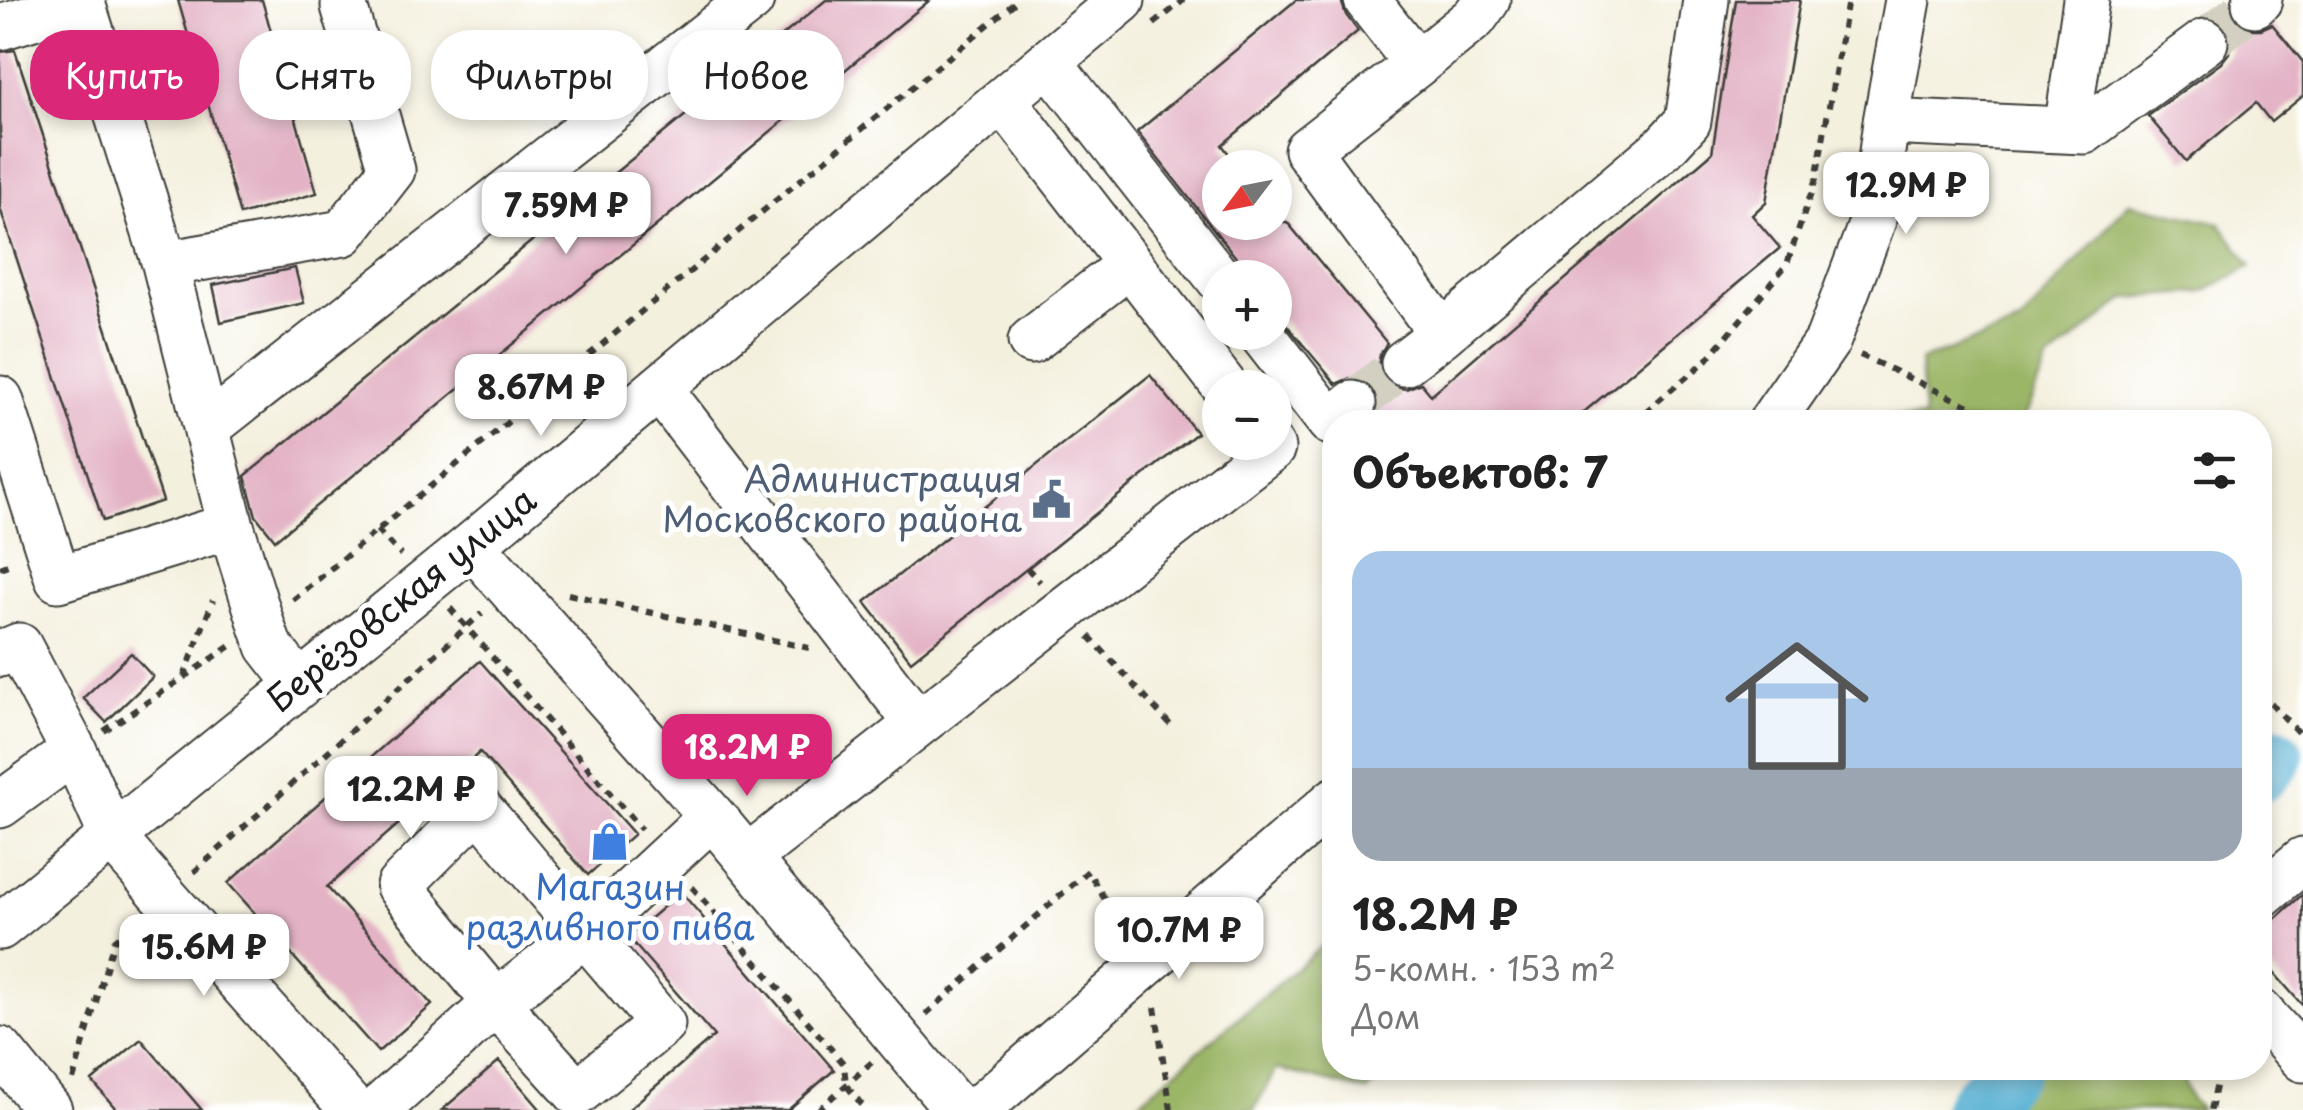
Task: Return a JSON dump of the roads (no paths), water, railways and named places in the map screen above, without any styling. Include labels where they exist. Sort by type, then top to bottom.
[{"type":"street","name":"Берёзовская улица","points":[[0,927],[472,545],[1122,0]]},
{"type":"street","points":[[1366,0],[1417,64]]},
{"type":"street","points":[[1442,334],[1307,150],[1474,18],[1487,0]]},
{"type":"street","points":[[1404,364],[1664,148],[1688,121],[1706,0]]},
{"type":"street","points":[[1779,410],[1828,340],[1873,220],[1908,0]]},
{"type":"street","points":[[2067,130],[2086,0]]},
{"type":"street","points":[[0,27],[81,1],[166,264],[234,533],[262,626],[269,646],[298,683]]},
{"type":"street","points":[[208,427],[746,2]]},
{"type":"street","points":[[166,264],[343,232],[392,170],[344,6]]},
{"type":"street","points":[[1886,122],[2084,131],[2205,42]]},
{"type":"street","points":[[1049,62],[1204,260]]},
{"type":"street","points":[[1003,100],[1212,370]]},
{"type":"street","points":[[1031,341],[1130,264]]},
{"type":"street","points":[[1274,350],[1322,412]]},
{"type":"street","points":[[659,388],[918,724]]},
{"type":"street","points":[[0,400],[58,579],[234,533]]},
{"type":"street","points":[[1345,410],[1353,404]]},
{"type":"street","points":[[747,858],[1257,460]]},
{"type":"street","points":[[472,545],[712,816],[958,1110]]},
{"type":"street","points":[[0,654],[19,646],[74,751],[112,838],[352,1110]]},
{"type":"street","points":[[0,805],[74,751]]},
{"type":"street","points":[[478,807],[662,1024],[577,1093],[496,1004],[399,886],[478,807]]},
{"type":"street","points":[[976,1110],[1322,811]]},
{"type":"street","points":[[376,1110],[496,1004],[587,932],[712,816]]},
{"type":"street","points":[[2272,886],[2303,860]]},
{"type":"street","points":[[2272,1025],[2303,1059]]},
{"type":"street","points":[[0,1050],[49,1110]]},
{"type":"waterway","points":[[1973,1110],[1999,1080]]},
{"type":"tunnel","points":[[2205,42],[2255,4]]},
{"type":"tunnel","points":[[1353,404],[1404,363]]},
{"type":"place","name":"Администрация Московского района","points":[[1052,500]]},
{"type":"place","name":"Магазин разливного пива","points":[[610,841]]}]
